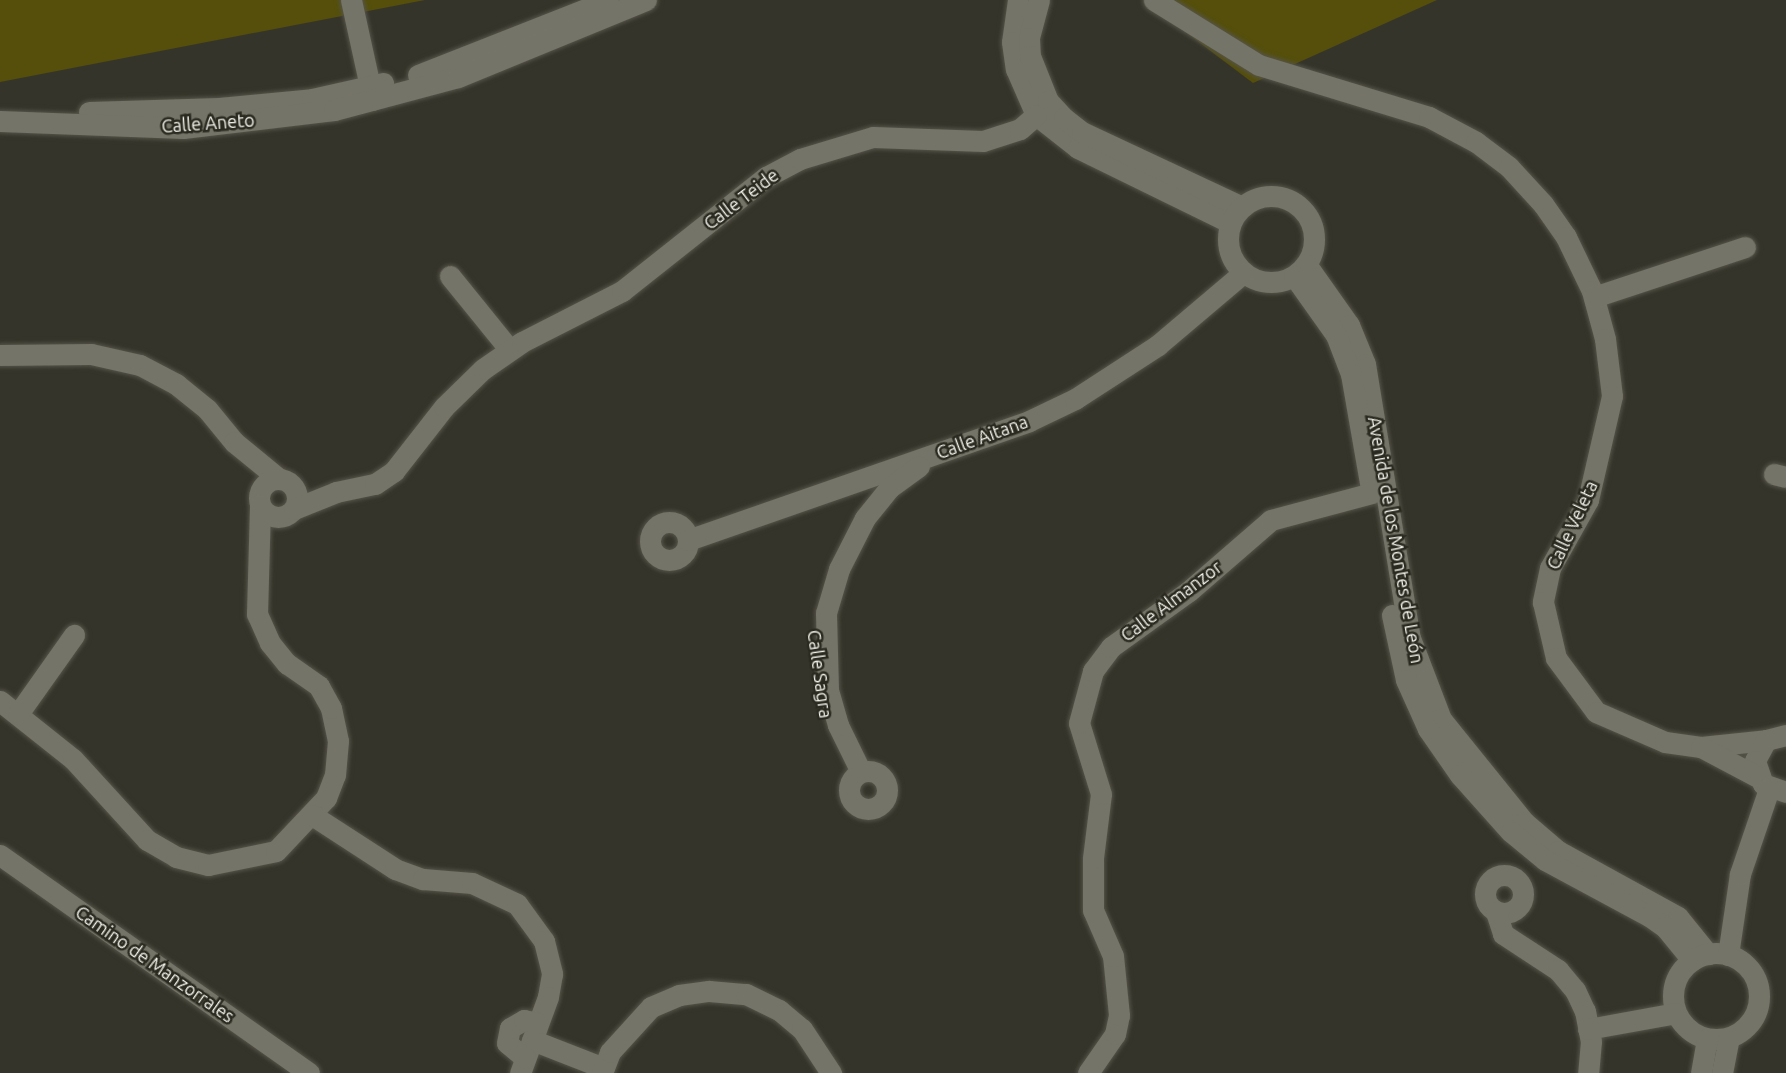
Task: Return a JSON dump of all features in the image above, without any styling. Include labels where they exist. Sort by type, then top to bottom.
[{"type":"street","points":[[351,0],[380,91]]},
{"type":"street","points":[[365,0],[380,91]]},
{"type":"street","name":"Calle Aneto","points":[[0,121],[183,128],[334,110],[490,50],[608,0]]},
{"type":"street","name":"Calle Aneto","points":[[0,107],[94,112],[219,108],[380,91],[458,78],[646,0]]},
{"type":"street","points":[[1018,0],[1012,42],[1016,69],[1036,115],[1078,148],[1236,215]]},
{"type":"street","points":[[1039,0],[1028,38],[1030,56],[1048,101],[1082,132],[1236,215]]},
{"type":"street","name":"Calle Veleta","points":[[1154,0],[1259,65],[1429,117],[1476,142],[1509,167],[1543,204],[1566,237],[1594,297],[1605,340],[1612,396],[1588,500],[1550,568],[1543,602],[1556,658],[1596,712],[1665,742],[1702,747],[1776,737]]},
{"type":"street","name":"Calle Teide","points":[[293,510],[336,492],[375,484],[394,471],[444,407],[510,350],[622,291],[766,177],[800,159],[873,137],[983,141],[1020,129],[1036,115]]},
{"type":"street","points":[[1267,196],[1294,203],[1304,212],[1314,238],[1300,270],[1268,283],[1238,268],[1228,236],[1236,215],[1267,196]]},
{"type":"street","points":[[1594,297],[1745,247]]},
{"type":"street","name":"Calle Aitana","points":[[890,466],[937,453],[1029,421],[1112,378],[1203,310],[1238,268]]},
{"type":"street","name":"Calle Aitana","points":[[687,535],[865,488],[890,466],[1011,420],[1103,373],[1238,268]]},
{"type":"street","name":"Avenida de los Montes de León","points":[[1300,270],[1336,335],[1351,374],[1397,648],[1427,729],[1460,775],[1511,832],[1545,860],[1665,927],[1709,956]]},
{"type":"street","name":"Avenida de los Montes de León","points":[[1300,270],[1349,325],[1365,364],[1410,638],[1441,719],[1524,822],[1558,850],[1678,917],[1709,956]]},
{"type":"street","points":[[450,276],[510,350]]},
{"type":"street","name":"Calle Teide","points":[[0,355],[91,354],[139,365],[176,384],[207,409],[234,442],[285,481],[336,492]]},
{"type":"street","name":"Calle Teide","points":[[234,442],[260,499]]},
{"type":"street","name":"Calle Sagra","points":[[858,774],[838,725],[828,690],[826,613],[839,569],[865,518],[865,488],[937,453]]},
{"type":"street","points":[[0,701],[73,759],[147,840],[176,857],[208,865],[276,851],[326,798],[335,775],[338,741],[331,708],[319,686],[287,664],[270,643],[257,614],[262,554],[260,499],[266,483],[285,481],[298,496],[293,510],[262,554]]},
{"type":"street","name":"Calle Almanzor","points":[[1088,1073],[1115,1034],[1119,1014],[1113,956],[1093,910],[1093,858],[1101,794],[1079,723],[1093,671],[1111,647],[1189,591],[1271,520],[1372,493]]},
{"type":"street","points":[[260,499],[274,516],[293,510]]},
{"type":"street","points":[[18,714],[74,635]]},
{"type":"street","points":[[1709,956],[1750,970],[1759,996],[1751,1022],[1729,1038],[1707,1039],[1688,1029],[1676,1013],[1675,984],[1709,956],[1776,790],[1756,753],[1776,737]]},
{"type":"street","name":"Calle Veleta","points":[[1702,747],[1776,790]]},
{"type":"street","points":[[312,815],[395,869],[424,879],[472,883],[517,904],[544,941],[552,974],[529,1049],[603,1070],[610,1052],[651,1007],[679,995],[709,991],[746,994],[779,1010],[802,1029],[831,1073]]},
{"type":"street","name":"Camino de Manzorrales","points":[[0,855],[309,1073]]},
{"type":"street","points":[[1496,912],[1503,934],[1558,970],[1575,990],[1588,1029],[1588,1073]]},
{"type":"street","points":[[1588,1029],[1676,1013]]},
{"type":"street","points":[[1722,1073],[1729,1038]]},
{"type":"street","points":[[1701,1073],[1707,1039]]},
{"type":"shaded area","points":[[0,0],[425,0],[0,82]]},
{"type":"shaded area","points":[[1143,0],[1437,0],[1253,83]]}]
